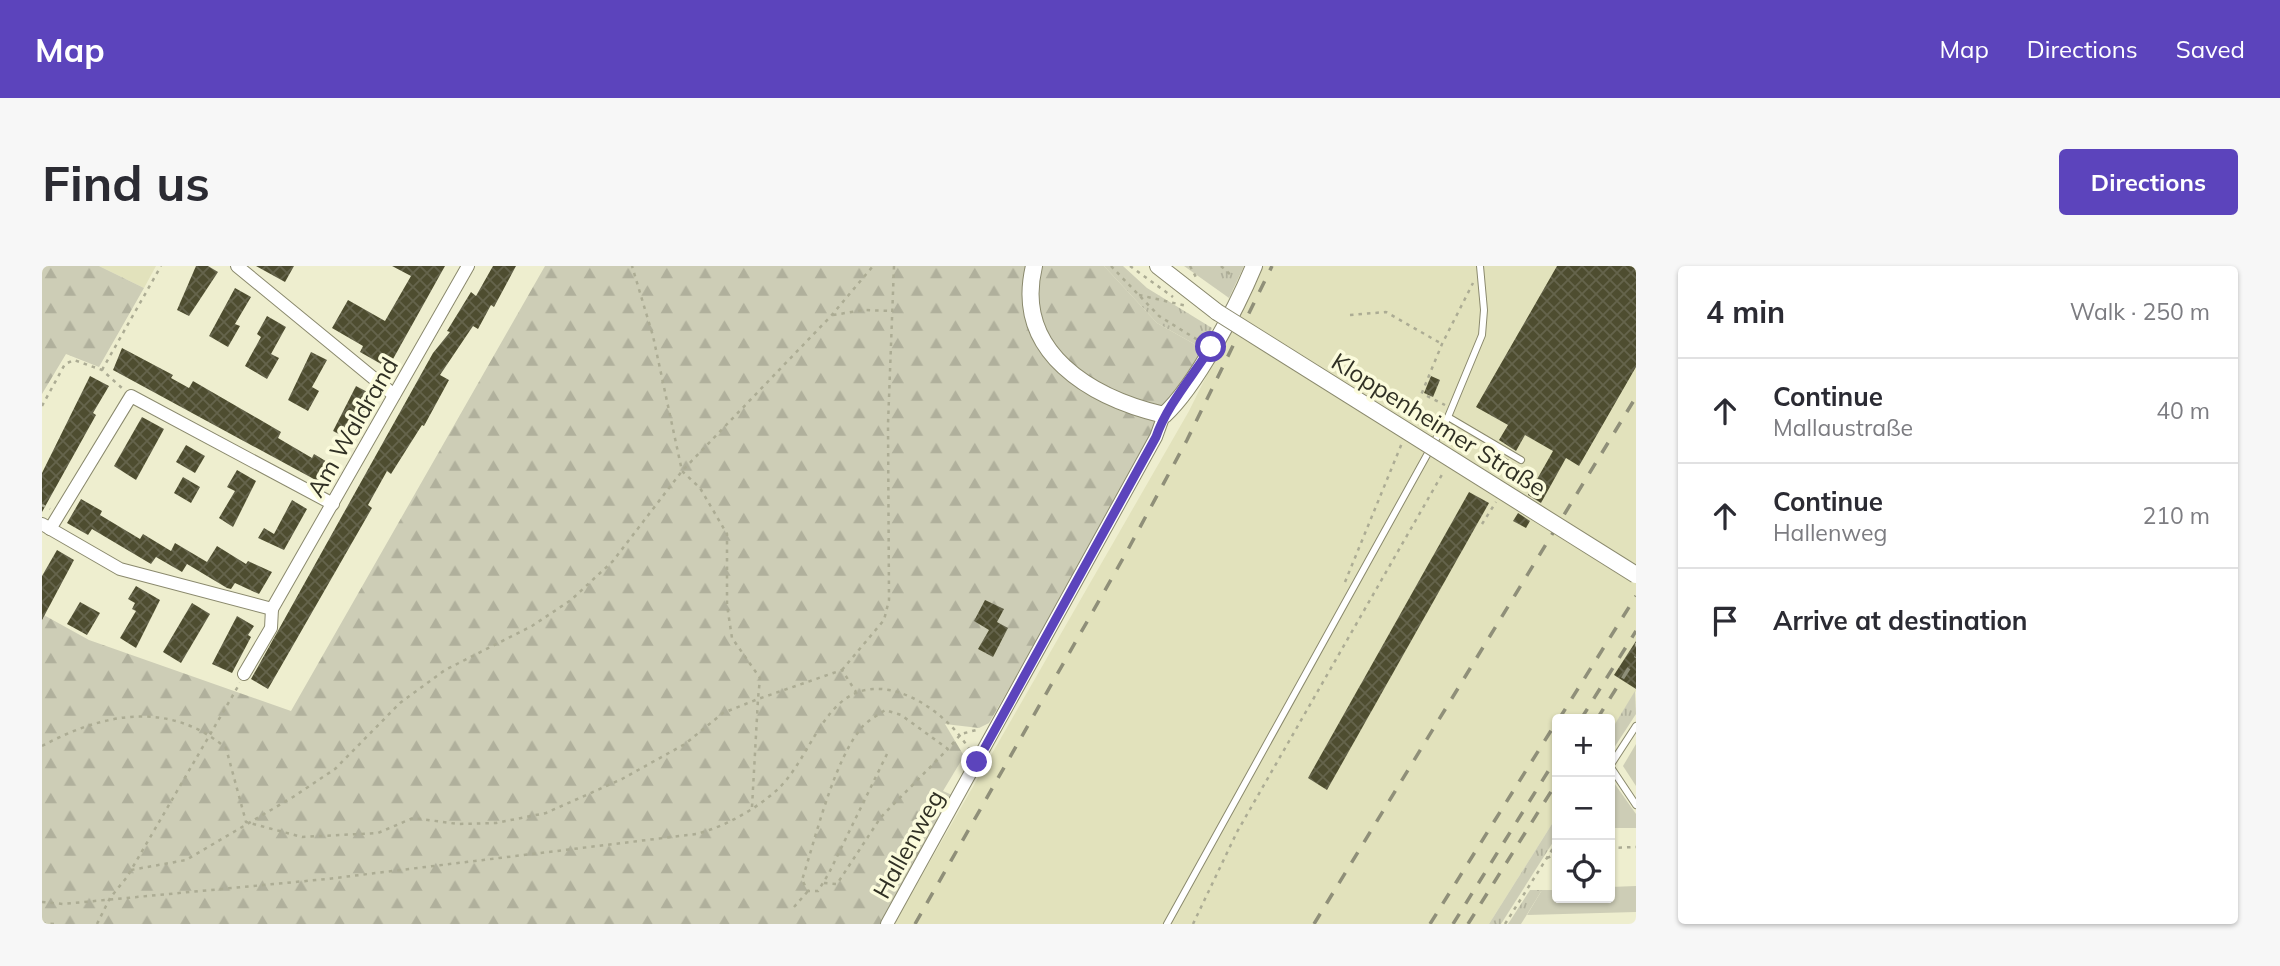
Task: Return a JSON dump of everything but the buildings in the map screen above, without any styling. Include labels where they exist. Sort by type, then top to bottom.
[{"type":"main road","points":[[1034,266],[1031,299],[1036,323],[1057,361],[1094,390],[1164,415],[1174,405],[1211,347],[1254,266]]},
{"type":"main road","name":"Kloppenheimer Straße","points":[[1158,266],[1175,282],[1217,312],[1636,575]]},
{"type":"street","points":[[237,266],[394,395]]},
{"type":"street","name":"Am Waldrand","points":[[244,674],[271,628],[272,609],[468,266]]},
{"type":"street","points":[[272,609],[120,569],[46,527],[131,396],[333,504]]},
{"type":"street","name":"Hallenweg","points":[[887,924],[1156,437],[1164,415]]},
{"type":"lane","points":[[1167,924],[1448,417],[1482,335],[1485,310],[1480,268]]},
{"type":"lane","points":[[1448,417],[1521,460]]},
{"type":"lane","points":[[1636,726],[1610,766],[1636,804]]},
{"type":"path","points":[[102,370],[161,266]]},
{"type":"path","points":[[632,266],[653,336],[682,471],[700,488],[727,534],[727,605],[732,638],[760,678],[752,807]]},
{"type":"path","points":[[131,870],[186,860],[246,822],[293,797],[335,769],[400,703],[444,670],[532,626],[571,600],[613,561],[682,471],[831,316],[873,266]]},
{"type":"path","points":[[246,822],[302,837],[378,833],[413,818],[458,824],[496,824],[546,813],[622,779],[685,744],[723,713],[842,670],[851,655],[871,638],[884,620],[889,600],[894,266]]},
{"type":"path","points":[[1111,266],[1159,316],[1211,347]]},
{"type":"path","points":[[1130,266],[1149,281]]},
{"type":"path","points":[[1190,266],[1200,285]]},
{"type":"path","points":[[1221,266],[1238,282]]},
{"type":"path","points":[[1412,418],[1442,344],[1480,268]]},
{"type":"path","points":[[1139,295],[1187,306]]},
{"type":"path","points":[[831,316],[864,310],[892,310]]},
{"type":"path","points":[[1350,315],[1386,312],[1442,344]]},
{"type":"path","points":[[42,406],[65,364],[74,360],[102,370],[131,396]]},
{"type":"path","points":[[1427,396],[1451,408]]},
{"type":"path","points":[[1343,588],[1403,441]]},
{"type":"path","points":[[1193,924],[1237,832],[1449,462]]},
{"type":"path","points":[[1517,483],[1524,472],[1528,475],[1520,489]]},
{"type":"path","points":[[842,670],[856,692]]},
{"type":"path","points":[[97,924],[110,898],[131,870],[212,736],[244,674]]},
{"type":"path","points":[[42,902],[63,904],[327,878],[696,834],[721,826],[752,807],[787,780],[824,720],[839,703],[856,692],[894,691],[912,696],[961,734]]},
{"type":"path","points":[[808,891],[803,880],[822,817],[846,753],[864,725],[886,710],[901,715],[948,749]]},
{"type":"path","points":[[42,746],[73,730],[121,717],[159,717],[187,722],[212,736],[226,748],[246,822]]},
{"type":"path","points":[[823,883],[837,884],[881,817],[961,734],[997,727]]},
{"type":"path","points":[[794,907],[808,891],[818,891],[823,883],[856,823],[887,754]]},
{"type":"path","points":[[1615,848],[1636,847]]},
{"type":"path","points":[[1505,924],[1552,850]]},
{"type":"path","points":[[1547,859],[1552,857]]},
{"type":"path","points":[[42,923],[54,924]]},
{"type":"shaded area","points":[[99,266],[156,266],[144,288]]},
{"type":"shaded area","points":[[1261,266],[1636,266],[1636,691],[1615,724],[1615,714],[1552,714],[1552,824],[1489,924],[894,924],[1189,411]]},
{"type":"green space","points":[[42,266],[99,266],[144,288],[99,367],[66,354],[42,394]]},
{"type":"green space","points":[[545,266],[1104,266],[1157,323],[1205,350],[989,723],[979,728],[945,724],[964,756],[943,791],[952,795],[881,924],[42,924],[42,614],[89,640],[291,711]]},
{"type":"green space","points":[[1104,266],[1123,266],[1147,288],[1212,328],[1205,350],[1157,323]]},
{"type":"green space","points":[[1184,266],[1244,266],[1229,298]]},
{"type":"green space","points":[[1635,691],[1636,714],[1615,746],[1615,724]]},
{"type":"green space","points":[[1636,744],[1636,786],[1623,766]]},
{"type":"green space","points":[[1615,784],[1636,814],[1636,828],[1615,828]]},
{"type":"green space","points":[[1552,824],[1552,844],[1501,924],[1489,924]]},
{"type":"green space","points":[[1636,886],[1636,912],[1527,915],[1542,890],[1552,890],[1552,903],[1615,903],[1615,887]]},
{"type":"green space","points":[[1530,890],[1542,890],[1521,924],[1508,924]]},
{"type":"railway","points":[[915,924],[1125,555],[1187,440],[1272,266]]},
{"type":"railway","points":[[1314,924],[1636,397]]},
{"type":"railway","points":[[1562,714],[1636,596]]},
{"type":"railway","points":[[1584,714],[1636,631]]},
{"type":"railway","points":[[1600,714],[1636,657]]},
{"type":"railway","points":[[1430,924],[1552,729]]},
{"type":"railway","points":[[1453,924],[1552,765]]},
{"type":"railway","points":[[1468,924],[1552,790]]},
{"type":"route","points":[[977,762],[1156,437],[1164,415],[1174,405],[1211,347]]}]
